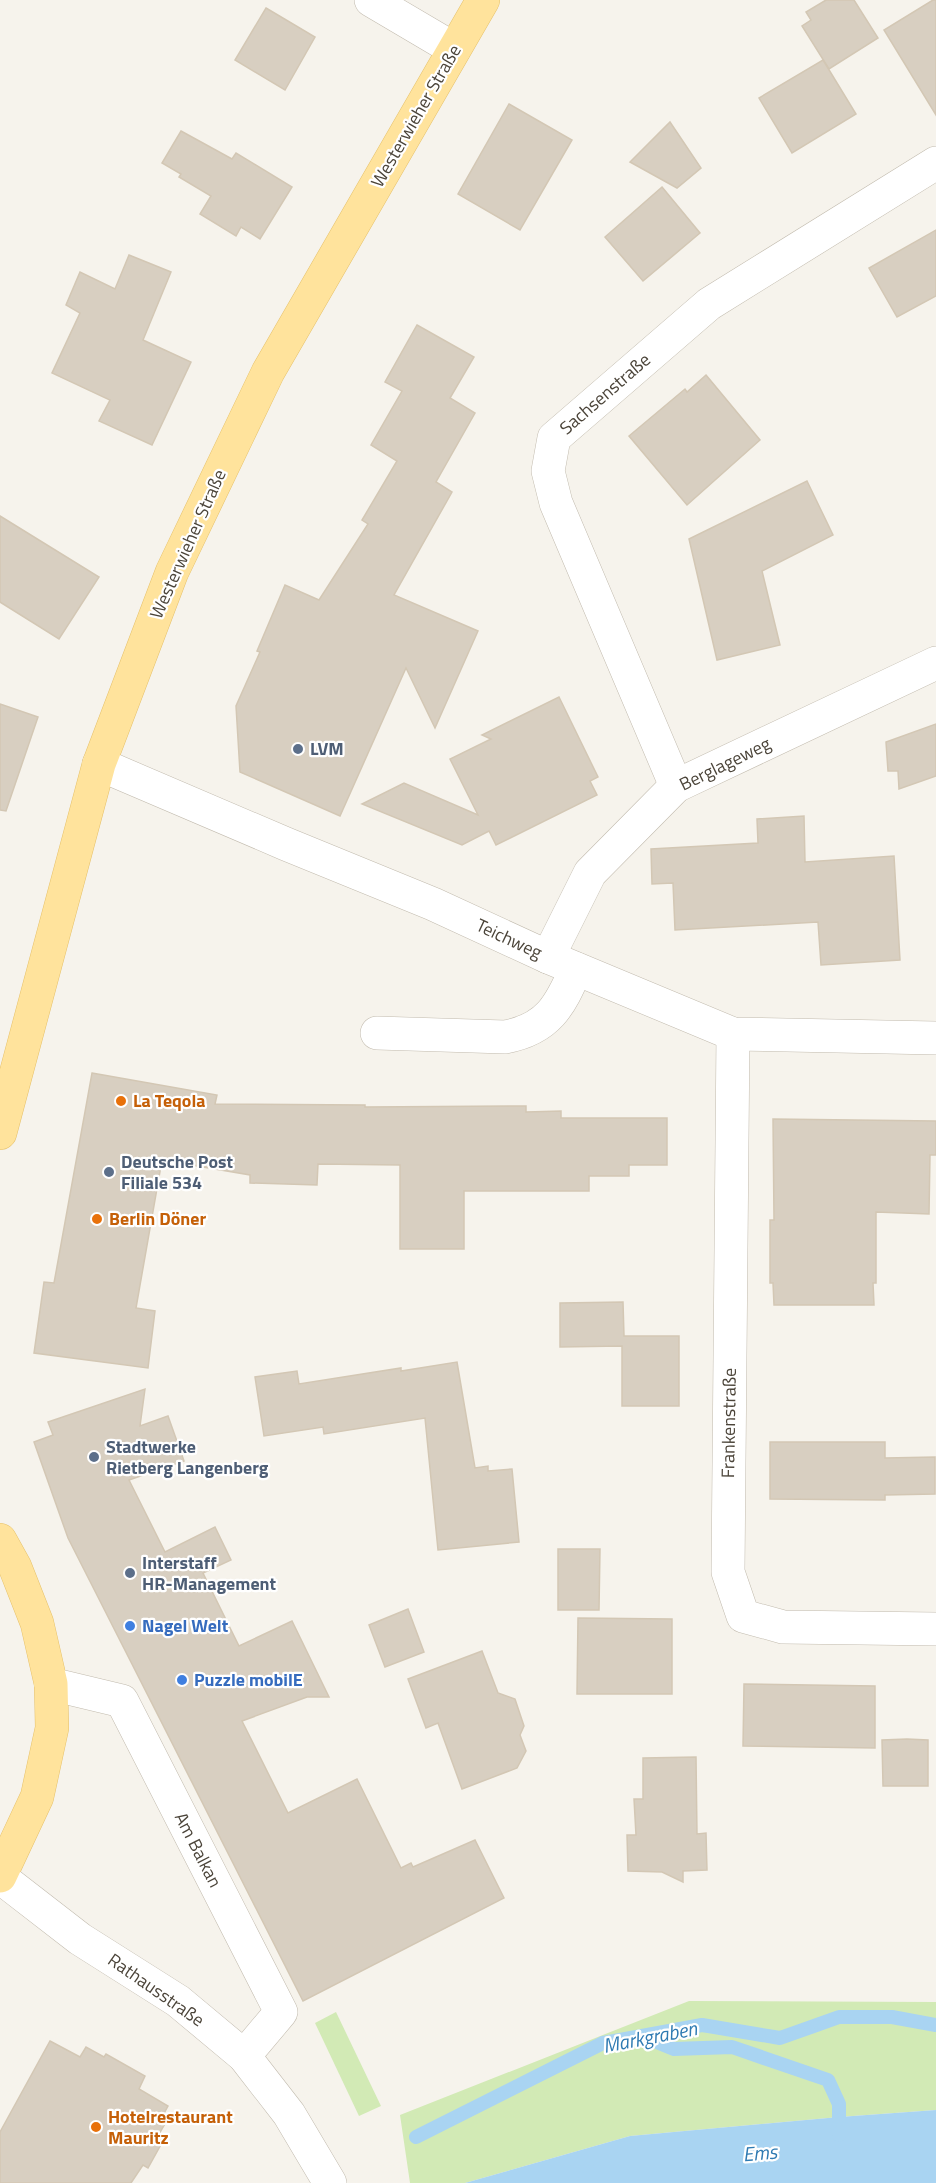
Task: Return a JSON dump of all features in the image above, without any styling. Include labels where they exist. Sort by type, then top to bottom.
[{"type":"main road","name":"Westerwieher Straße","points":[[0,1133],[99,764],[172,572],[268,372],[483,0]]},
{"type":"main road","points":[[0,1540],[15,1567],[37,1623],[51,1684],[52,1728],[38,1797],[0,1877]]},
{"type":"street","points":[[371,0],[454,49]]},
{"type":"street","name":"Sachsenstraße","points":[[676,786],[556,503],[548,471],[554,438],[709,304],[936,163]]},
{"type":"street","name":"Berglageweg","points":[[377,1033],[505,1037],[524,1034],[557,1007],[562,963],[590,873],[676,786],[936,663]]},
{"type":"street","name":"Teichweg","points":[[99,764],[433,904],[562,963],[733,1034],[936,1038]]},
{"type":"street","name":"Frankenstraße","points":[[733,1034],[728,1572],[743,1616],[783,1627],[936,1629]]},
{"type":"street","name":"Am Balkan","points":[[51,1684],[122,1701],[281,2012],[244,2056]]},
{"type":"street","name":"Rathausstraße","points":[[0,1877],[80,1939],[178,2001],[244,2056],[289,2114],[330,2183]]},
{"type":"green space","points":[[689,2001],[936,2002],[936,2110],[630,2136],[465,2183],[410,2183],[400,2115]]},
{"type":"green space","points":[[336,2012],[381,2106],[359,2116],[315,2023]]},
{"type":"water","name":"Ems","points":[[936,2110],[936,2183],[465,2183],[630,2136]]},
{"type":"building","points":[[826,0],[854,0],[878,38],[829,69],[802,26],[811,20],[806,12]]},
{"type":"building","points":[[936,0],[936,115],[884,30]]},
{"type":"building","points":[[266,8],[315,37],[285,90],[235,60]]},
{"type":"building","points":[[823,60],[856,114],[792,153],[759,98]]},
{"type":"building","points":[[509,104],[572,140],[520,230],[458,194]]},
{"type":"building","points":[[670,122],[701,168],[677,188],[630,162]]},
{"type":"building","points":[[181,131],[232,159],[236,153],[292,187],[260,239],[241,227],[236,236],[200,214],[211,196],[179,177],[181,174],[162,163]]},
{"type":"building","points":[[662,187],[700,233],[643,281],[605,237]]},
{"type":"building","points":[[936,230],[936,296],[897,317],[869,268]]},
{"type":"building","points":[[129,255],[171,272],[143,340],[191,362],[152,445],[99,421],[110,400],[52,373],[80,313],[66,305],[80,272],[115,289]]},
{"type":"building","points":[[417,325],[474,357],[450,398],[475,413],[436,482],[452,492],[394,595],[478,631],[435,728],[406,668],[340,816],[240,772],[236,706],[260,652],[257,651],[285,585],[319,600],[368,524],[362,520],[397,461],[371,445],[402,391],[385,382]]},
{"type":"building","points":[[706,375],[760,440],[687,505],[629,436],[685,389],[687,392]]},
{"type":"building","points":[[807,481],[833,535],[762,571],[780,645],[717,660],[689,539]]},
{"type":"building","points":[[0,516],[99,577],[59,639],[0,602]]},
{"type":"building","points":[[559,697],[598,777],[590,781],[597,795],[496,845],[489,831],[462,845],[362,804],[404,783],[478,815],[450,759],[491,739],[482,735]]},
{"type":"building","points":[[0,704],[38,717],[6,811],[0,810]]},
{"type":"building","points":[[936,724],[936,776],[899,789],[898,771],[888,771],[886,742]]},
{"type":"building","points":[[804,816],[805,862],[894,856],[900,960],[821,965],[818,922],[675,930],[673,883],[652,884],[651,849],[758,843],[757,819]]},
{"type":"building","points":[[92,1073],[217,1095],[215,1104],[365,1105],[365,1107],[526,1106],[526,1112],[561,1111],[561,1118],[667,1118],[667,1165],[629,1165],[629,1176],[589,1176],[589,1191],[464,1191],[464,1249],[400,1249],[400,1165],[318,1164],[317,1185],[250,1183],[250,1175],[162,1160],[136,1308],[155,1311],[148,1368],[34,1353],[44,1282],[54,1283]]},
{"type":"building","points":[[773,1119],[936,1121],[936,1155],[930,1155],[929,1214],[876,1212],[874,1305],[774,1305],[773,1283],[770,1283],[770,1220],[774,1220]]},
{"type":"building","points":[[623,1302],[624,1336],[679,1336],[679,1406],[622,1406],[622,1346],[560,1347],[560,1303]]},
{"type":"building","points":[[457,1362],[475,1468],[488,1466],[488,1471],[512,1469],[519,1542],[438,1550],[425,1418],[324,1434],[323,1427],[264,1436],[255,1377],[297,1371],[299,1384]]},
{"type":"building","points":[[145,1389],[140,1426],[168,1416],[184,1461],[129,1480],[165,1552],[215,1527],[231,1560],[203,1573],[239,1646],[292,1621],[329,1697],[307,1697],[242,1721],[288,1813],[357,1779],[401,1868],[411,1863],[413,1867],[475,1840],[504,1898],[303,2001],[68,1538],[34,1442],[53,1435],[48,1422]]},
{"type":"building","points":[[770,1442],[885,1442],[885,1458],[935,1457],[935,1494],[885,1495],[885,1500],[770,1499]]},
{"type":"building","points":[[558,1549],[600,1549],[599,1610],[558,1610]]},
{"type":"building","points":[[408,1609],[424,1652],[385,1667],[369,1625]]},
{"type":"building","points":[[578,1618],[672,1619],[672,1694],[577,1694]]},
{"type":"building","points":[[482,1651],[498,1693],[515,1699],[524,1726],[520,1735],[526,1751],[517,1768],[462,1789],[438,1723],[426,1728],[408,1679]]},
{"type":"building","points":[[744,1684],[875,1686],[875,1748],[743,1746]]},
{"type":"building","points":[[882,1740],[928,1740],[928,1786],[883,1786]]},
{"type":"building","points":[[696,1757],[697,1834],[706,1833],[707,1870],[683,1871],[683,1882],[662,1872],[628,1871],[627,1835],[636,1835],[634,1799],[643,1799],[643,1758]]},
{"type":"building","points":[[50,2041],[80,2057],[86,2047],[104,2057],[106,2054],[145,2076],[139,2089],[168,2106],[161,2119],[166,2122],[158,2136],[164,2139],[148,2168],[143,2165],[131,2183],[0,2183],[0,2132]]},
{"type":"waterway","name":"Markgraben","points":[[416,2137],[603,2043],[702,2025],[780,2038],[839,2017],[892,2017],[936,2025]]},
{"type":"waterway","points":[[642,2036],[674,2049],[732,2047],[828,2080],[839,2104],[839,2135]]},
{"type":"place","name":"LVM","points":[[298,749]]},
{"type":"place","name":"La Teqola","points":[[121,1101]]},
{"type":"place","name":"Deutsche Post Filiale 534","points":[[109,1172]]},
{"type":"place","name":"Berlin Döner","points":[[97,1219]]},
{"type":"place","name":"Stadtwerke Rietberg Langenberg","points":[[94,1457]]},
{"type":"place","name":"Interstaff HR-Management","points":[[130,1573]]},
{"type":"place","name":"Nagel Welt","points":[[130,1626]]},
{"type":"place","name":"Puzzle mobilE","points":[[182,1680]]},
{"type":"place","name":"Hotelrestaurant Mauritz","points":[[96,2127]]}]
